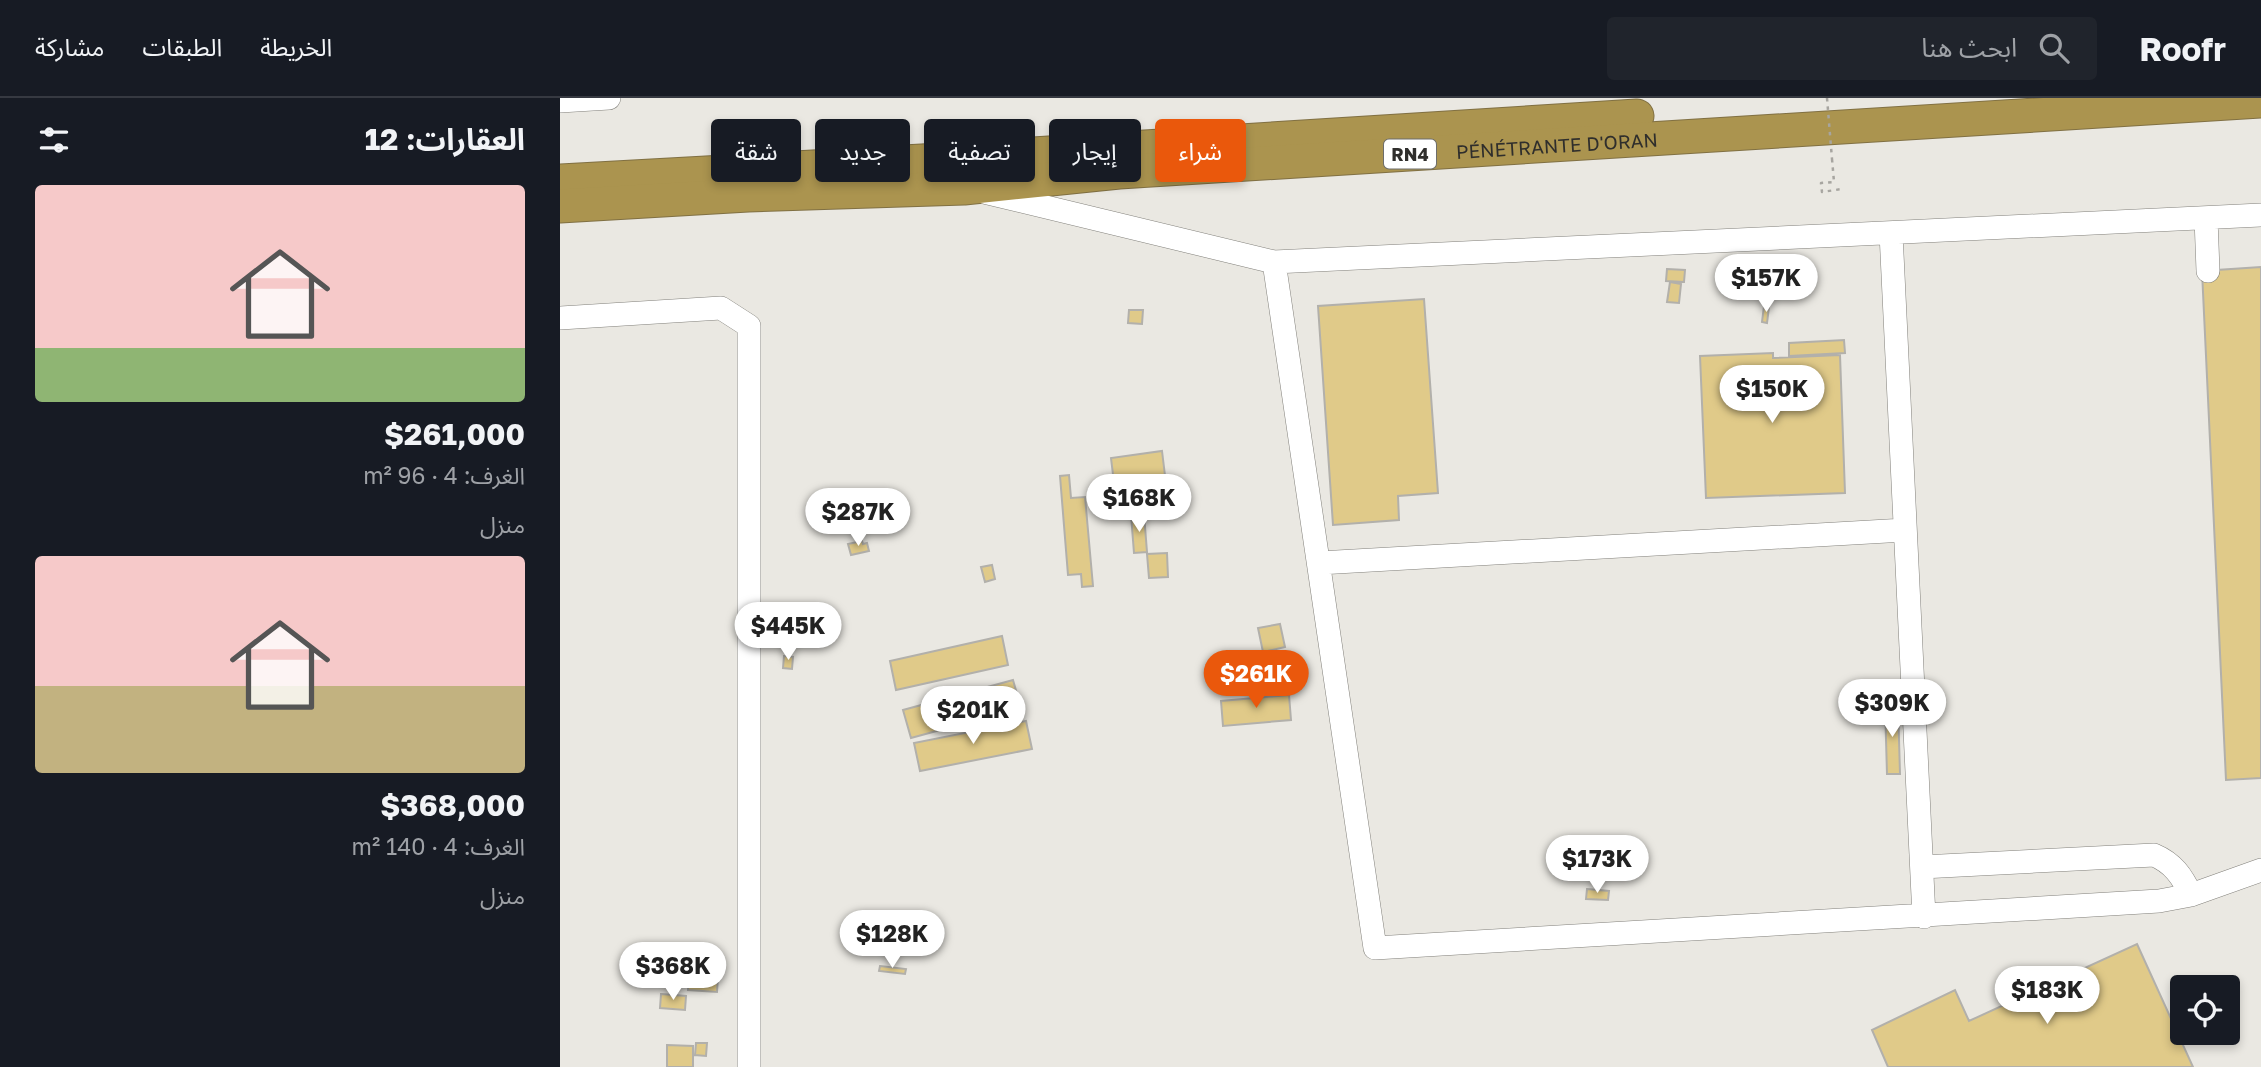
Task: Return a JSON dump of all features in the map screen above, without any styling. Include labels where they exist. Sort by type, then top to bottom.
[{"type":"highway","name":"PÉNÉTRANTE D'ORAN","points":[[560,181],[1923,98]]},
{"type":"highway","name":"PÉNÉTRANTE D'ORAN","points":[[560,206],[748,195],[964,188],[1147,170],[2261,101]]},
{"type":"street","points":[[560,101],[609,98]]},
{"type":"street","points":[[964,188],[1274,262],[2261,215]]},
{"type":"street","points":[[2206,218],[2208,271]]},
{"type":"street","points":[[1891,233],[1924,916]]},
{"type":"street","points":[[1274,262],[1375,948],[2159,901],[2191,895],[2261,870]]},
{"type":"street","points":[[560,318],[721,309],[749,326],[749,1067]]},
{"type":"street","points":[[1318,563],[1905,530]]},
{"type":"street","points":[[1922,867],[2154,855],[2168,861],[2184,879],[2191,895]]},
{"type":"path","points":[[1827,98],[1834,182],[1821,183],[1822,192],[1842,189]]},
{"type":"building","points":[[2261,267],[2261,778],[2226,780],[2202,271]]},
{"type":"building","points":[[1667,269],[1685,270],[1684,282],[1666,281]]},
{"type":"building","points":[[1670,282],[1681,284],[1679,303],[1667,302]]},
{"type":"building","points":[[1424,299],[1438,493],[1398,496],[1399,520],[1333,525],[1318,306]]},
{"type":"building","points":[[1764,306],[1769,307],[1767,323],[1762,322]]},
{"type":"building","points":[[1129,310],[1143,310],[1142,324],[1128,323]]},
{"type":"building","points":[[1844,340],[1845,353],[1789,356],[1789,343]]},
{"type":"building","points":[[1773,353],[1773,358],[1840,355],[1845,493],[1706,498],[1700,356]]},
{"type":"building","points":[[1162,451],[1167,492],[1142,496],[1141,484],[1127,486],[1128,498],[1116,499],[1111,458]]},
{"type":"building","points":[[1069,475],[1071,498],[1085,497],[1093,586],[1082,587],[1081,574],[1068,575],[1060,476]]},
{"type":"building","points":[[1144,514],[1147,552],[1134,553],[1131,515]]},
{"type":"building","points":[[862,541],[863,544],[867,543],[869,551],[851,555],[848,544]]},
{"type":"building","points":[[1167,553],[1168,577],[1149,578],[1147,554]]},
{"type":"building","points":[[992,565],[995,579],[985,582],[981,567]]},
{"type":"building","points":[[1280,624],[1285,647],[1263,652],[1258,628]]},
{"type":"building","points":[[1002,636],[1008,665],[896,690],[890,661]]},
{"type":"building","points":[[784,656],[793,657],[792,669],[783,668]]},
{"type":"building","points":[[1013,680],[1021,708],[911,738],[903,710]]},
{"type":"building","points":[[1289,695],[1291,720],[1223,726],[1221,701]]},
{"type":"building","points":[[1885,704],[1898,704],[1900,774],[1887,774]]},
{"type":"building","points":[[1026,721],[1032,749],[920,771],[914,743]]},
{"type":"building","points":[[1587,889],[1609,891],[1608,900],[1586,899]]},
{"type":"building","points":[[2137,944],[2170,1016],[2170,1045],[2183,1045],[2193,1067],[1888,1067],[1872,1030],[1955,990],[1969,1021]]},
{"type":"building","points":[[880,966],[906,969],[905,974],[879,971]]},
{"type":"building","points":[[689,975],[718,977],[717,992],[688,990]]},
{"type":"building","points":[[661,994],[686,996],[685,1010],[660,1008]]},
{"type":"building","points":[[696,1043],[707,1043],[706,1056],[695,1055]]},
{"type":"building","points":[[667,1045],[693,1046],[693,1067],[667,1067]]}]
